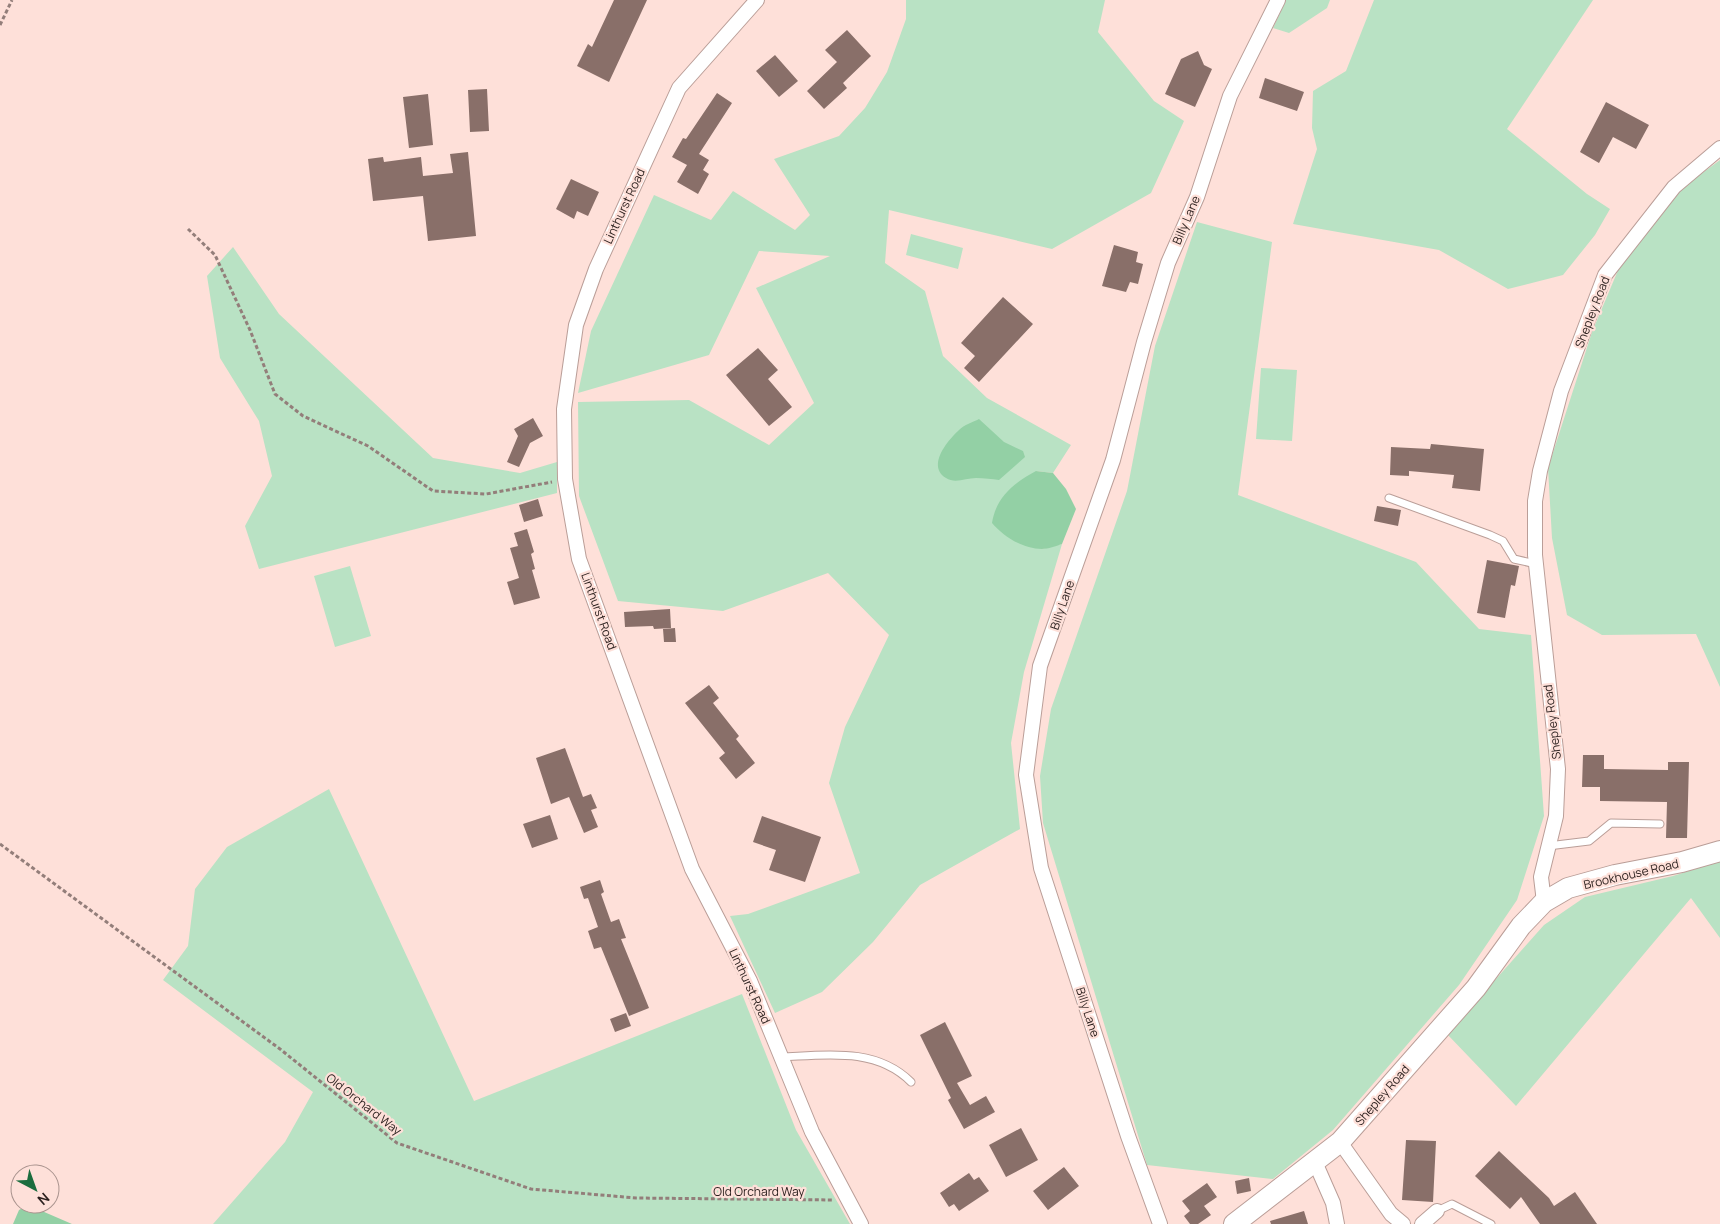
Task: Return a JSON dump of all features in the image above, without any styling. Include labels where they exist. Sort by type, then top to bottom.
[{"type":"street","name":"Linthurst Road","points":[[758,0],[679,88],[596,270],[576,326],[564,409],[565,479],[579,559],[692,869],[750,981],[812,1132],[861,1224]]},
{"type":"street","name":"Billy Lane","points":[[1160,1224],[1128,1136],[1041,868],[1026,775],[1040,666],[1113,460],[1144,342],[1168,263],[1197,197],[1230,96],[1278,0]]},
{"type":"street","name":"Shepley Road","points":[[1234,1224],[1340,1142],[1476,988],[1521,926],[1544,902],[1541,877],[1556,816],[1558,769],[1536,564],[1535,501],[1540,472],[1561,391],[1605,275],[1674,187],[1720,148]]},
{"type":"street","name":"Brookhouse Road","points":[[1544,902],[1568,888],[1605,877],[1682,862],[1720,851]]},
{"type":"street","points":[[1340,1142],[1391,1214],[1403,1224]]},
{"type":"street","points":[[1315,1162],[1333,1203],[1337,1224]]},
{"type":"street","points":[[1422,1224],[1438,1211]]},
{"type":"lane","points":[[1389,498],[1490,535],[1503,541],[1514,559],[1536,564]]},
{"type":"lane","points":[[1548,846],[1589,841],[1611,823],[1660,824]]},
{"type":"lane","points":[[782,1057],[846,1054],[890,1066],[911,1082]]},
{"type":"lane","points":[[1438,1211],[1452,1204],[1491,1224]]},
{"type":"path","points":[[0,26],[12,0]]},
{"type":"path","points":[[188,229],[215,255],[250,330],[276,394],[303,416],[368,446],[433,491],[486,494],[565,479]]},
{"type":"path","name":"Old Orchard Way","points":[[0,844],[280,1048],[397,1143],[531,1189],[636,1198],[847,1200]]},
{"type":"shaded area","points":[[906,0],[1105,0],[1098,32],[1154,101],[1184,121],[1151,193],[1052,249],[889,210],[885,263],[925,291],[943,356],[987,398],[1071,445],[1053,473],[1036,471],[1042,549],[1062,544],[1024,672],[1011,743],[1020,829],[920,885],[873,942],[822,992],[775,1013],[730,916],[748,914],[860,873],[829,783],[845,727],[889,635],[828,573],[723,611],[618,601],[579,496],[578,402],[689,400],[769,445],[814,403],[756,288],[830,256],[759,251],[709,355],[578,393],[591,331],[654,195],[711,220],[733,191],[795,230],[810,215],[774,159],[839,136],[865,108],[887,72],[906,19]]},
{"type":"shaded area","points":[[1286,0],[1330,0],[1327,8],[1289,33],[1273,28]]},
{"type":"shaded area","points":[[1374,0],[1593,0],[1507,129],[1587,194],[1610,209],[1595,235],[1563,275],[1508,289],[1439,250],[1293,224],[1317,149],[1312,128],[1313,91],[1346,71]]},
{"type":"shaded area","points":[[1720,160],[1720,687],[1696,634],[1602,635],[1567,615],[1552,538],[1548,468],[1592,332],[1619,268],[1678,191]]},
{"type":"shaded area","points":[[1197,222],[1272,242],[1238,495],[1416,562],[1479,629],[1531,635],[1544,816],[1517,900],[1459,985],[1333,1130],[1273,1179],[1147,1165],[1043,823],[1040,776],[1051,709],[1127,491],[1155,346]]},
{"type":"shaded area","points":[[911,234],[963,248],[958,269],[906,255]]},
{"type":"shaded area","points":[[233,247],[279,314],[433,458],[520,473],[557,462],[557,493],[259,569],[245,526],[272,476],[259,421],[220,358],[207,276]]},
{"type":"shaded area","points":[[1261,368],[1297,370],[1292,441],[1256,439]]},
{"type":"shaded area","points":[[979,419],[1004,442],[1023,451],[1025,457],[999,480],[976,478],[949,480],[940,473],[938,467],[941,453],[959,430]]},
{"type":"shaded area","points":[[1036,471],[1053,473],[1066,489],[1076,509],[1062,544],[1044,549],[1028,547],[1014,541],[992,523],[997,506],[1007,492]]},
{"type":"shaded area","points":[[350,566],[371,636],[335,647],[314,576]]},
{"type":"shaded area","points":[[329,789],[474,1101],[742,994],[796,1130],[850,1224],[213,1224],[285,1142],[313,1092],[163,980],[188,946],[195,889],[227,847]]},
{"type":"shaded area","points":[[1720,861],[1720,938],[1691,898],[1516,1106],[1447,1034],[1544,925],[1585,897],[1673,876]]},
{"type":"shaded area","points":[[17,1214],[49,1214],[72,1224],[13,1224]]},
{"type":"building","points":[[614,0],[647,0],[609,82],[577,66],[588,44],[592,47]]},
{"type":"building","points":[[847,30],[871,56],[843,83],[847,88],[824,109],[807,91],[837,62],[825,50]]},
{"type":"building","points":[[1198,51],[1204,65],[1212,69],[1195,107],[1165,94],[1181,59]]},
{"type":"building","points":[[775,55],[798,81],[779,97],[756,71]]},
{"type":"building","points":[[1265,78],[1304,92],[1297,111],[1259,98]]},
{"type":"building","points":[[487,89],[489,131],[470,132],[468,90]]},
{"type":"building","points":[[717,93],[732,103],[699,154],[709,160],[703,170],[709,174],[698,194],[677,182],[687,165],[672,157],[683,138],[686,139]]},
{"type":"building","points":[[428,94],[433,145],[409,148],[403,97]]},
{"type":"building","points":[[1606,102],[1649,125],[1636,149],[1613,137],[1599,163],[1580,152]]},
{"type":"building","points":[[468,152],[476,236],[428,241],[423,196],[373,201],[368,159],[383,157],[384,162],[421,157],[423,176],[453,173],[450,154]]},
{"type":"building","points":[[571,179],[599,192],[588,216],[577,211],[574,219],[556,209]]},
{"type":"building","points":[[1114,245],[1138,252],[1136,262],[1143,264],[1138,284],[1130,282],[1126,292],[1102,286]]},
{"type":"building","points":[[1003,297],[1033,324],[979,382],[964,368],[975,356],[961,343]]},
{"type":"building","points":[[758,348],[778,370],[768,379],[792,407],[769,426],[726,375]]},
{"type":"building","points":[[533,418],[543,436],[530,443],[519,467],[507,462],[518,436],[514,429]]},
{"type":"building","points":[[1431,444],[1484,449],[1480,491],[1452,488],[1454,475],[1409,471],[1409,476],[1390,475],[1391,447],[1430,449]]},
{"type":"building","points":[[538,499],[543,516],[524,522],[519,505]]},
{"type":"building","points":[[1377,506],[1401,510],[1398,526],[1374,521]]},
{"type":"building","points":[[527,529],[534,552],[531,554],[535,569],[532,570],[540,598],[514,605],[507,582],[519,578],[510,548],[518,546],[514,533]]},
{"type":"building","points":[[1487,560],[1519,566],[1515,586],[1511,585],[1505,618],[1477,613]]},
{"type":"building","points":[[670,609],[671,628],[654,629],[653,626],[625,627],[624,612]]},
{"type":"building","points":[[675,628],[676,642],[664,642],[663,629]]},
{"type":"building","points":[[709,685],[719,698],[713,703],[739,736],[736,739],[755,763],[736,779],[719,758],[725,753],[685,703]]},
{"type":"building","points":[[565,748],[583,797],[591,794],[597,808],[591,810],[598,827],[584,833],[569,797],[551,804],[536,758]]},
{"type":"building","points":[[1583,755],[1604,755],[1604,769],[1668,770],[1668,762],[1689,762],[1687,838],[1666,838],[1667,802],[1600,801],[1600,787],[1582,787]]},
{"type":"building","points":[[550,815],[558,839],[532,848],[523,824]]},
{"type":"building","points":[[762,816],[821,837],[805,882],[769,870],[776,850],[753,842]]},
{"type":"building","points":[[600,880],[604,892],[601,894],[611,922],[619,919],[626,938],[621,939],[649,1008],[629,1016],[601,947],[594,949],[588,931],[598,927],[588,898],[584,899],[580,887]]},
{"type":"building","points":[[626,1013],[631,1026],[615,1032],[610,1019]]},
{"type":"building","points":[[945,1022],[972,1076],[957,1083],[970,1105],[986,1096],[995,1112],[964,1129],[948,1100],[951,1098],[920,1035]]},
{"type":"building","points":[[1021,1128],[1038,1160],[1006,1177],[989,1145]]},
{"type":"building","points":[[1406,1140],[1436,1141],[1433,1202],[1402,1200]]},
{"type":"building","points":[[1499,1151],[1549,1198],[1554,1206],[1575,1192],[1597,1224],[1540,1224],[1521,1197],[1510,1209],[1475,1176]]},
{"type":"building","points":[[1064,1167],[1079,1186],[1048,1210],[1033,1191]]},
{"type":"building","points":[[969,1173],[974,1180],[979,1177],[989,1191],[959,1211],[954,1204],[949,1207],[940,1193]]},
{"type":"building","points":[[1249,1178],[1251,1191],[1237,1194],[1235,1181]]},
{"type":"building","points":[[1207,1183],[1217,1197],[1204,1206],[1211,1215],[1198,1224],[1190,1224],[1184,1216],[1190,1211],[1182,1201]]},
{"type":"building","points":[[1304,1211],[1308,1224],[1271,1224],[1270,1221]]}]
